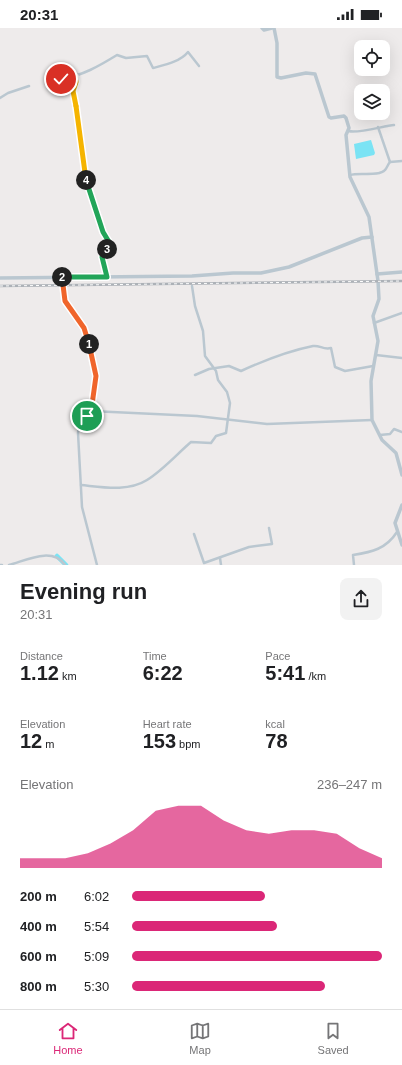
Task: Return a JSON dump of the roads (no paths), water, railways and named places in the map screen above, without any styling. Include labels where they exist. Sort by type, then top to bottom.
[{"type":"street","points":[[262,28],[264,30],[273,28],[277,43],[277,77],[281,78],[316,74],[328,115],[331,118],[345,117],[348,131],[346,135],[350,175],[368,215],[379,295],[374,312],[374,323],[378,341],[371,381],[372,420],[380,435],[396,453],[402,475]]},
{"type":"street","points":[[61,79],[75,77],[83,72],[93,70],[117,55],[126,58],[147,56],[153,68],[174,62],[188,52],[200,66]]},
{"type":"street","points":[[75,77],[76,82],[73,91],[81,137],[86,181],[103,232],[109,242],[102,257],[107,277]]},
{"type":"street","points":[[0,98],[8,93],[29,86]]},
{"type":"street","points":[[348,131],[356,132],[394,125]]},
{"type":"street","points":[[378,127],[390,162]]},
{"type":"street","points":[[390,162],[402,161]]},
{"type":"street","points":[[350,175],[360,173],[380,173],[385,170],[390,162]]},
{"type":"street","points":[[0,278],[62,276],[192,276],[270,272],[297,264],[364,237],[372,237]]},
{"type":"street","points":[[377,274],[402,272]]},
{"type":"street","points":[[62,276],[65,301],[85,332],[96,380],[91,412],[79,425],[78,429],[82,507],[97,565]]},
{"type":"street","points":[[81,485],[109,488],[129,486],[144,482],[192,442],[211,443],[216,436],[226,433],[230,403],[227,392],[218,380],[214,368],[205,356],[203,331],[192,286]]},
{"type":"street","points":[[374,323],[402,313]]},
{"type":"street","points":[[196,375],[214,368],[229,366],[241,371],[274,356],[314,346],[325,350],[331,348],[335,367],[345,371],[373,366]]},
{"type":"street","points":[[376,355],[402,358]]},
{"type":"street","points":[[91,412],[197,416],[267,424],[372,420]]},
{"type":"street","points":[[380,435],[390,434],[394,429],[402,432]]},
{"type":"street","points":[[402,505],[395,523],[402,545]]},
{"type":"street","points":[[194,534],[204,563],[206,564],[235,551],[272,544],[269,528]]},
{"type":"street","points":[[354,565],[353,555],[378,550],[384,544],[391,542],[398,532]]},
{"type":"street","points":[[9,565],[35,556],[58,559],[65,565]]},
{"type":"street","points":[[220,558],[221,565]]},
{"type":"water","points":[[371,140],[375,153],[374,155],[356,159],[354,144]]},
{"type":"waterway","points":[[57,556],[66,565]]},
{"type":"waterway","points":[[57,556],[66,565]]},
{"type":"railway","points":[[0,286],[402,281]]}]
